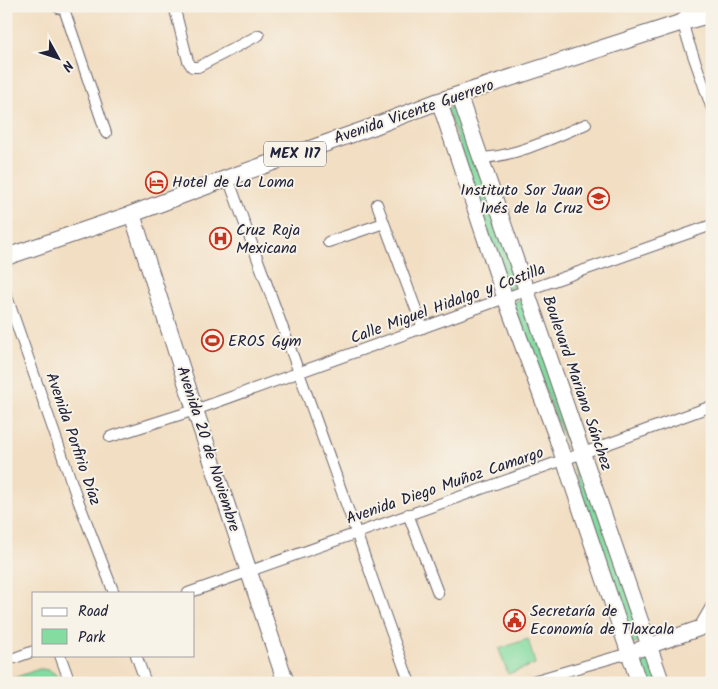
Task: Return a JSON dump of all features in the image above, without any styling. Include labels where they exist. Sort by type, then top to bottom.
[{"type":"main road","name":"Avenida Vicente Guerrero","points":[[6,258],[683,14],[712,14]]},
{"type":"main road","name":"Avenida 20 de Noviembre","points":[[132,214],[286,683]]},
{"type":"street","points":[[62,6],[78,47],[106,133]]},
{"type":"street","points":[[174,6],[188,62],[192,66],[198,67],[259,35]]},
{"type":"street","points":[[694,6],[683,14],[686,35],[712,109]]},
{"type":"street","name":"Boulevard Mariano Sánchez","points":[[459,95],[662,683]]},
{"type":"street","points":[[439,101],[505,298],[564,460],[639,683]]},
{"type":"street","points":[[481,158],[495,158],[538,144],[586,124]]},
{"type":"street","points":[[228,178],[300,373],[410,683]]},
{"type":"street","points":[[472,197],[481,191],[492,190]]},
{"type":"street","points":[[377,204],[423,328]]},
{"type":"street","points":[[328,242],[384,223]]},
{"type":"street","name":"Calle Miguel Hidalgo y Costilla","points":[[110,437],[195,410],[712,225]]},
{"type":"street","name":"Avenida Porfirio Díaz","points":[[6,294],[76,495],[114,592]]},
{"type":"street","name":"Avenida Diego Muñoz Camargo","points":[[191,592],[712,406]]},
{"type":"street","points":[[408,514],[438,593]]},
{"type":"street","points":[[526,683],[629,653],[705,627],[712,605]]},
{"type":"street","points":[[6,661],[32,652]]},
{"type":"street","points":[[60,656],[70,683]]},
{"type":"street","points":[[136,656],[146,683]]},
{"type":"green space","points":[[459,105],[488,188],[476,192],[447,109]]},
{"type":"green space","points":[[490,192],[520,284],[507,290],[477,198]]},
{"type":"green space","points":[[526,297],[577,445],[568,448],[511,303]]},
{"type":"green space","points":[[582,461],[644,639],[631,645],[572,463]]},
{"type":"green space","points":[[528,639],[535,664],[508,674],[499,649]]},
{"type":"green space","points":[[650,654],[658,683],[644,683],[636,657]]},
{"type":"green space","points":[[39,669],[52,672],[57,676],[60,683],[6,683],[6,681]]},
{"type":"place","name":"Hotel de La Loma","points":[[156,182]]},
{"type":"place","name":"Instituto Sor Juan Inés de la Cruz","points":[[599,199]]},
{"type":"place","name":"Cruz Roja Mexicana","points":[[220,239]]},
{"type":"place","name":"EROS Gym","points":[[212,341]]},
{"type":"place","name":"Secretaría de Economía de Tlaxcala","points":[[514,620]]}]
